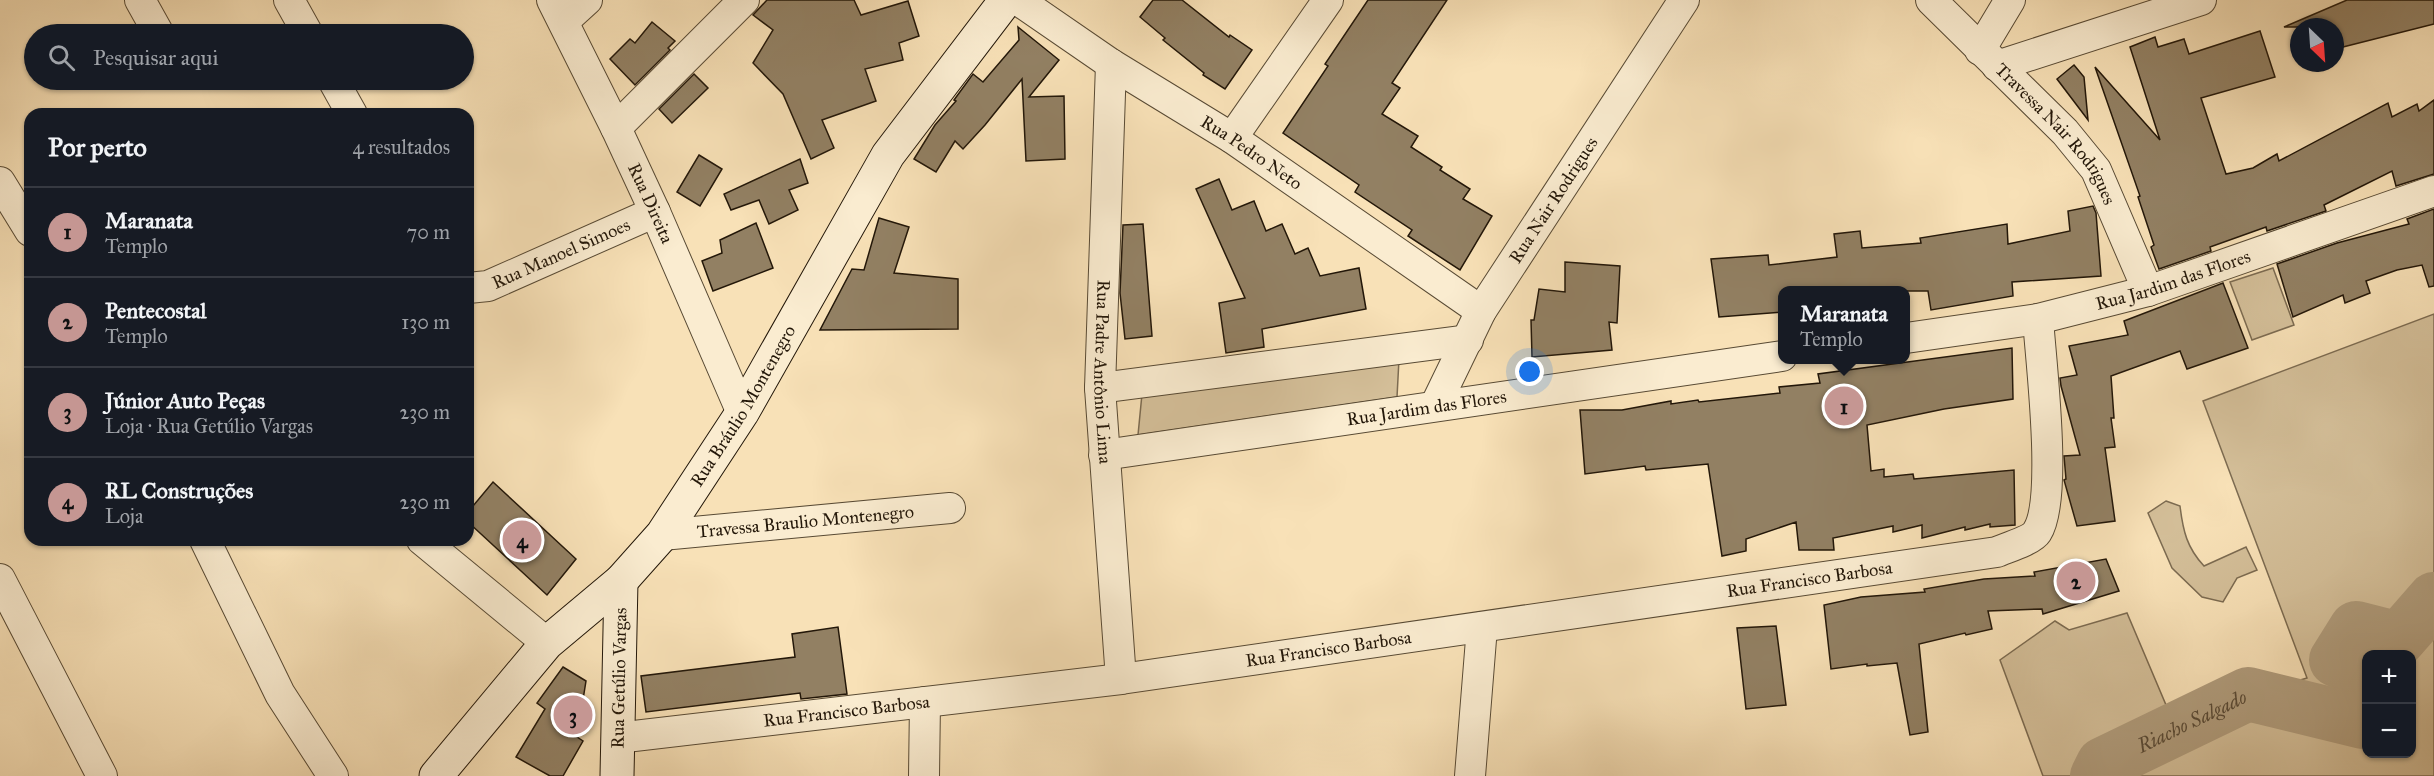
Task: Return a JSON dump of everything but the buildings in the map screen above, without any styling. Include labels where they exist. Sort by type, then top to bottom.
[{"type":"street","points":[[140,0],[153,24]]},
{"type":"street","points":[[289,0],[302,24]]},
{"type":"street","points":[[558,11],[587,0]]},
{"type":"street","points":[[616,128],[744,0]]},
{"type":"street","name":"Rua Bráulio Montenegro","points":[[436,776],[547,643],[621,581],[662,535],[742,413],[888,155],[1006,0]]},
{"type":"street","name":"Rua Pedro Neto","points":[[1018,0],[1111,64],[1232,138],[1481,311]]},
{"type":"street","points":[[1232,138],[1328,0]]},
{"type":"street","name":"Rua Nair Rodrigues","points":[[1435,406],[1481,311],[1684,0]]},
{"type":"street","name":"Travessa Nair Rodrigues","points":[[1931,0],[2066,132],[2096,170],[2148,291]]},
{"type":"street","points":[[1988,58],[2010,0]]},
{"type":"street","points":[[1988,58],[2202,0]]},
{"type":"street","name":"Rua Direita","points":[[558,11],[655,212],[742,413]]},
{"type":"street","name":"Rua Padre Antônio Lima","points":[[1111,64],[1100,388],[1121,679]]},
{"type":"street","points":[[339,90],[349,108]]},
{"type":"street","points":[[0,182],[24,221]]},
{"type":"street","name":"Rua Jardim das Flores","points":[[1910,337],[2038,319],[2148,291],[2434,191]]},
{"type":"street","name":"Rua Manoel Simoes","points":[[474,287],[488,286],[655,212]]},
{"type":"street","name":"Rua Francisco Barbosa","points":[[618,738],[1121,679],[1996,552],[2035,535],[2044,519],[2048,474],[2038,319]]},
{"type":"street","points":[[1100,388],[1468,340]]},
{"type":"street","name":"Rua Jardim das Flores","points":[[1104,455],[1778,357]]},
{"type":"street","name":"Travessa Braulio Montenegro","points":[[662,535],[950,508]]},
{"type":"street","points":[[208,546],[280,694],[333,776]]},
{"type":"street","points":[[429,546],[547,643]]},
{"type":"street","points":[[0,579],[102,776]]},
{"type":"street","name":"Rua Getúlio Vargas","points":[[617,776],[621,581]]},
{"type":"street","points":[[1470,776],[1482,627]]},
{"type":"street","points":[[924,776],[925,702]]},
{"type":"shaded area","points":[[2273,268],[2294,325],[2252,340],[2230,282]]},
{"type":"shaded area","points":[[2434,314],[2434,776],[2043,776],[2000,660],[2055,621],[2069,630],[2127,613],[2172,719],[2307,678],[2203,401]]},
{"type":"shaded area","points":[[1399,359],[1397,397],[1138,435],[1142,394]]},
{"type":"shaded area","points":[[2166,501],[2180,506],[2187,539],[2204,566],[2246,547],[2257,570],[2237,578],[2223,602],[2202,597],[2172,568],[2148,513]]},
{"type":"waterway","name":"Riacho Salgado","points":[[2362,671],[2336,660],[2356,628],[2399,639],[2434,599]]},
{"type":"waterway","name":"Riacho Salgado","points":[[2097,776],[2103,764],[2248,694],[2362,722]]},
{"type":"place","name":"Maranata","points":[[1844,406]]},
{"type":"place","name":"RL Construções","points":[[522,540]]},
{"type":"place","name":"Pentecostal","points":[[2076,581]]},
{"type":"place","name":"Júnior Auto Peças","points":[[573,715]]}]
